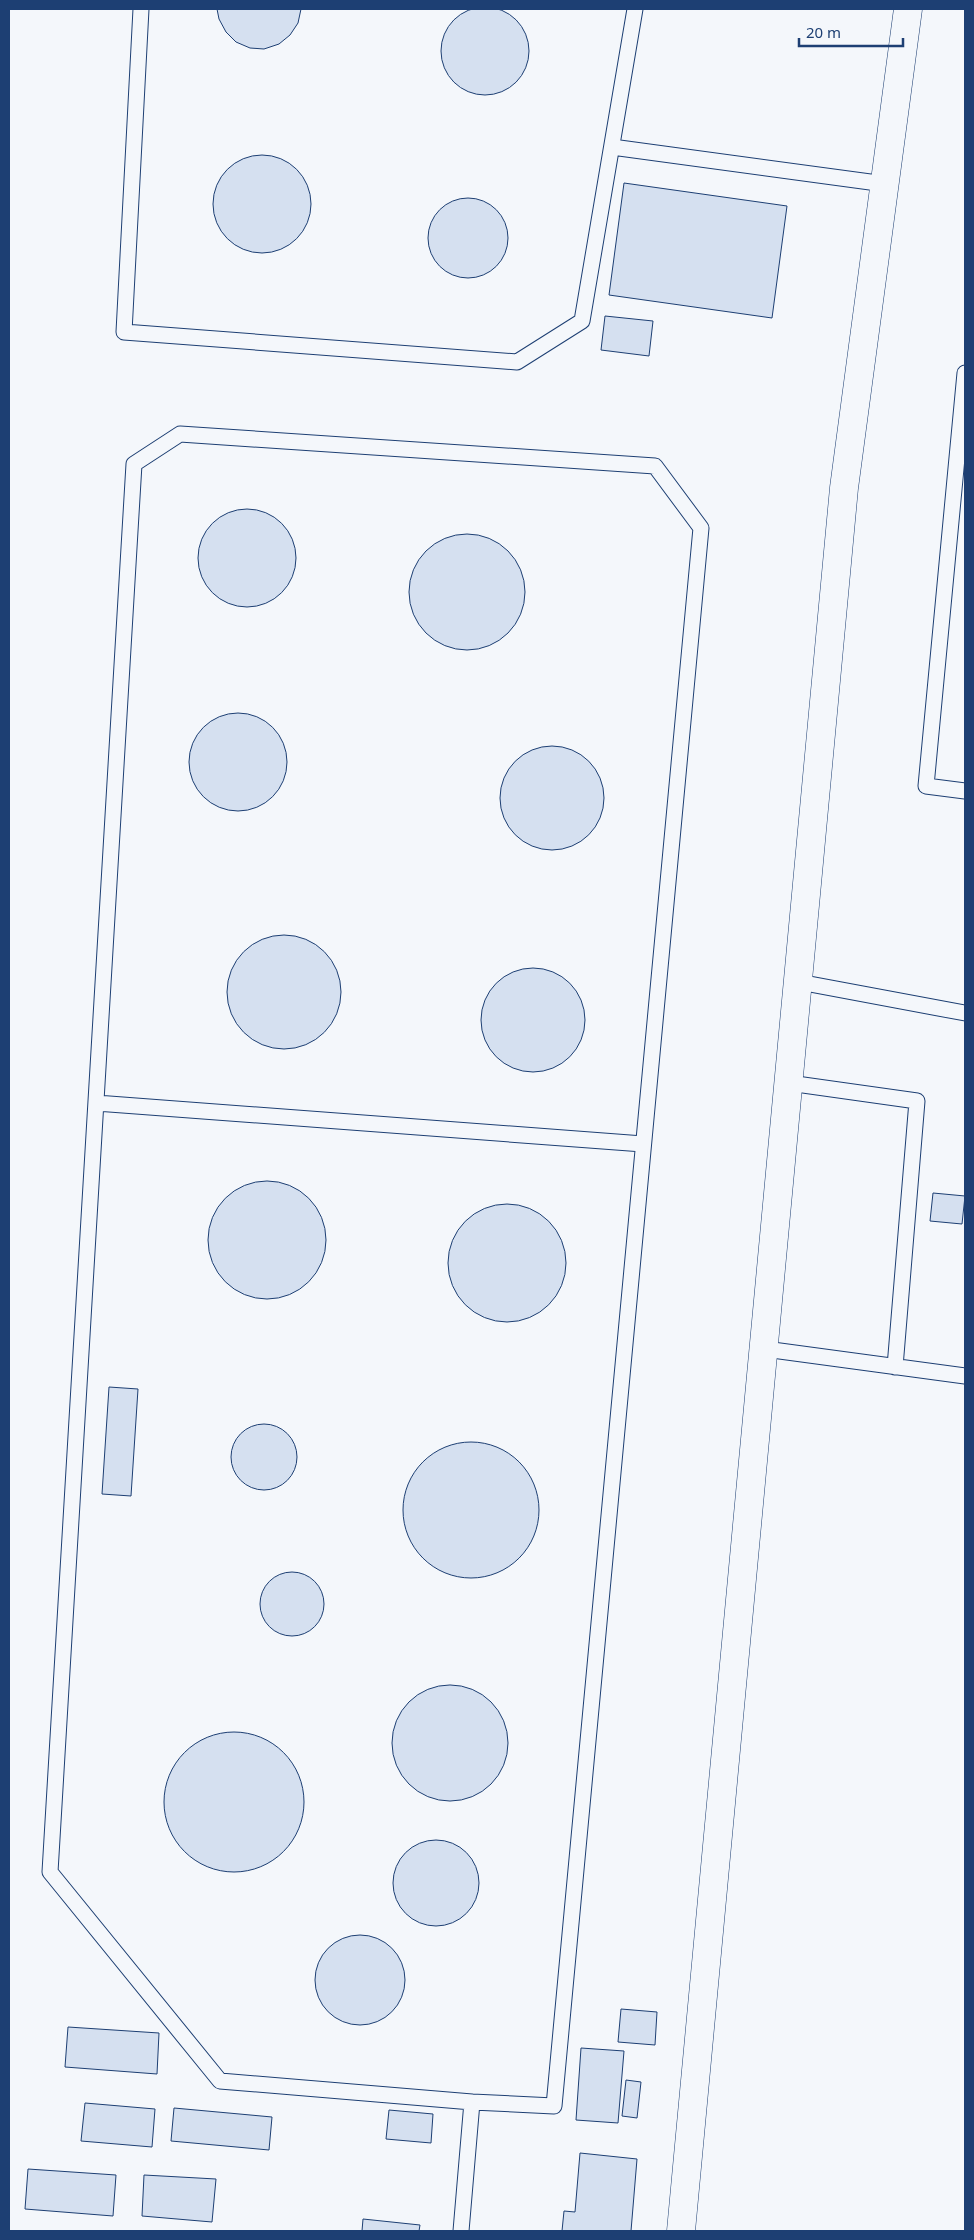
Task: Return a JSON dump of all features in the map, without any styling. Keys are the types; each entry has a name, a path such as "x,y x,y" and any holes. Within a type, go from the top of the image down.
{"street":[{"path":"681,2231 765,1349 844,488 908,9"}],"lane":[{"path":"141,9 124,332 518,362 582,321 635,9"},
{"path":"612,147 885,184"},
{"path":"965,373 926,786 965,791"},
{"path":"180,434 655,466 701,528 554,2106 472,2102 220,2081 50,1872 96,1103 134,464 180,434"},
{"path":"799,982 965,1013"},
{"path":"789,1084 917,1101 895,1367"},
{"path":"96,1103 643,1144"},
{"path":"765,1349 965,1376"},
{"path":"461,2231 472,2102"}],"building":[{"path":"485,7 502,11 516,20 525,34 529,51 525,68 516,82 502,91 485,95 468,91 454,82 445,68 441,51 445,34 454,20 468,11"},
{"path":"217,9 301,9 298,23 290,35 279,44 264,49 250,48 236,42 226,32 219,19"},
{"path":"262,155 281,159 297,169 307,185 311,204 307,223 297,239 281,249 262,253 243,249 227,239 217,223 213,204 217,185 227,169 243,159"},
{"path":"624,183 787,206 772,318 609,295"},
{"path":"468,198 483,201 496,210 505,223 508,238 505,253 496,266 483,275 468,278 453,275 440,266 431,253 428,238 431,223 440,210 453,201"},
{"path":"605,316 653,321 649,356 601,350"},
{"path":"247,509 266,513 282,523 292,539 296,558 292,577 282,593 266,603 247,607 228,603 212,593 202,577 198,558 202,539 212,523 228,513"},
{"path":"467,534 489,539 508,551 520,570 525,592 520,614 508,633 489,645 467,650 445,645 426,633 414,614 409,592 414,570 426,551 445,539"},
{"path":"238,713 257,717 273,727 283,743 287,762 283,781 273,797 257,807 238,811 219,807 203,797 193,781 189,762 193,743 203,727 219,717"},
{"path":"552,746 572,750 589,761 600,778 604,798 600,818 589,835 572,846 552,850 532,846 515,835 504,818 500,798 504,778 515,761 532,750"},
{"path":"284,935 306,940 324,952 336,970 341,992 336,1014 324,1032 306,1044 284,1049 262,1044 244,1032 232,1014 227,992 232,970 244,952 262,940"},
{"path":"533,968 553,972 570,983 581,1000 585,1020 581,1040 570,1057 553,1068 533,1072 513,1068 496,1057 485,1040 481,1020 485,1000 496,983 513,972"},
{"path":"267,1181 290,1185 309,1198 322,1217 326,1240 322,1263 309,1282 290,1295 267,1299 244,1295 225,1282 212,1263 208,1240 212,1217 225,1198 244,1185"},
{"path":"933,1193 965,1196 962,1224 930,1221"},
{"path":"507,1204 530,1208 549,1221 562,1240 566,1263 562,1286 549,1305 530,1318 507,1322 484,1318 465,1305 452,1286 448,1263 452,1240 465,1221 484,1208"},
{"path":"109,1387 138,1389 131,1496 102,1494"},
{"path":"258,1424 270,1424 282,1429 292,1439 297,1451 295,1470 282,1485 270,1490 258,1490 246,1485 236,1475 231,1463 231,1451 236,1439 246,1429"},
{"path":"471,1442 497,1447 519,1462 534,1484 539,1510 534,1536 519,1558 497,1573 471,1578 445,1573 423,1558 408,1536 403,1510 408,1484 423,1462 445,1447"},
{"path":"286,1572 298,1572 315,1581 322,1592 324,1604 322,1616 315,1627 298,1636 286,1636 274,1631 265,1622 260,1610 260,1598 265,1586 274,1577"},
{"path":"450,1685 472,1689 491,1702 504,1721 508,1743 504,1765 491,1784 472,1797 450,1801 428,1797 409,1784 396,1765 392,1743 396,1721 409,1702 428,1689"},
{"path":"234,1732 261,1738 273,1744 283,1753 292,1763 298,1775 304,1802 298,1829 292,1841 283,1851 273,1860 261,1866 234,1872 207,1866 195,1860 185,1851 176,1841 170,1829 164,1802 170,1775 176,1763 185,1753 195,1744 207,1738"},
{"path":"436,1840 460,1847 472,1859 479,1883 472,1907 460,1919 436,1926 412,1919 400,1907 393,1883 400,1859 412,1847"},
{"path":"360,1935 369,1936 385,1943 397,1955 404,1971 404,1989 397,2005 385,2017 369,2024 360,2025 351,2024 335,2017 323,2005 316,1989 315,1980 316,1971 323,1955 335,1943 351,1936"},
{"path":"621,2009 657,2012 655,2045 618,2042"},
{"path":"68,2027 159,2033 157,2074 65,2067"},
{"path":"581,2048 624,2051 618,2123 576,2120"},
{"path":"626,2080 641,2082 637,2118 622,2116"},
{"path":"85,2103 155,2109 152,2147 81,2141"},
{"path":"174,2108 272,2117 269,2150 171,2141"},
{"path":"389,2110 433,2114 431,2143 386,2139"},
{"path":"580,2153 637,2159 631,2231 562,2231 564,2211 575,2212"},
{"path":"28,2169 116,2175 113,2216 25,2209"},
{"path":"144,2175 216,2179 212,2222 142,2216"},
{"path":"363,2219 420,2225 419,2231 362,2231"}]}
